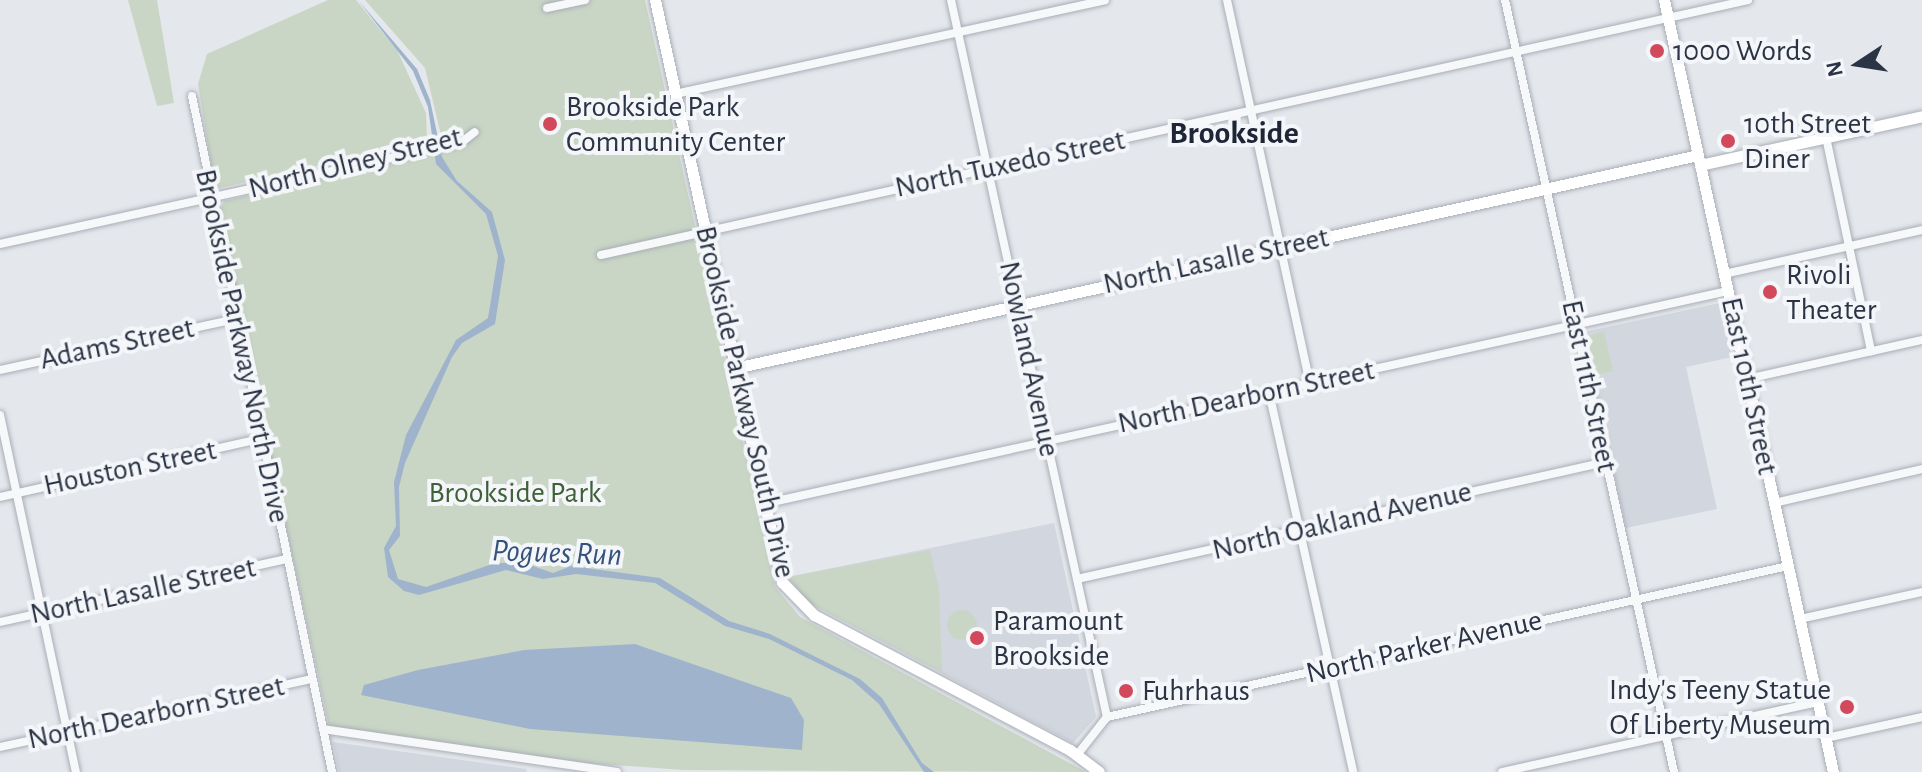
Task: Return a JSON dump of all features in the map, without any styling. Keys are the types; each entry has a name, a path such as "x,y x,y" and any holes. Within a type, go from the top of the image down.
{"main road":[{"name":"Brookside Parkway South Drive","path":"655,0 781,578 804,609 1077,755 1099,772"},
{"name":"East 10th Street","path":"1664,0 1833,772"},
{"name":"North Lasalle Street","path":"735,368 1545,189 1922,116"}],"street":[{"path":"547,8 585,0"},
{"name":"Nowland Avenue","path":"951,0 1107,717"},
{"path":"675,94 1105,0"},
{"path":"1227,0 1310,383"},
{"name":"East 11th Street","path":"1505,0 1674,772"},
{"name":"North Tuxedo Street","path":"601,255 1748,0"},
{"name":"Brookside Parkway North Drive","path":"192,96 235,319 332,772"},
{"name":"North Olney Street","path":"0,244 445,146 475,132"},
{"path":"1826,137 1871,351"},
{"path":"1724,274 1922,230"},
{"name":"North Dearborn Street","path":"763,504 1728,291"},
{"name":"Adams Street","path":"0,370 235,319"},
{"path":"1747,379 1922,340"},
{"path":"1269,392 1353,772"},
{"path":"0,415 76,772"},
{"name":"Houston Street","path":"0,497 260,439"},
{"name":"North Oakland Avenue","path":"1077,579 1606,462"},
{"path":"1774,503 1922,469"},
{"name":"North Lasalle Street","path":"0,622 286,559"},
{"name":"North Parker Avenue","path":"1107,717 1788,566"},
{"path":"1800,619 1922,592"},
{"name":"North Dearborn Street","path":"0,747 312,679"},
{"path":"1502,772 1818,702"},
{"path":"1077,755 1107,717"},
{"path":"1826,738 1922,717"},
{"path":"323,729 617,772"}],"shaded area":[{"path":"1720,303 1732,357 1686,367 1717,509 1626,528 1584,332"},
{"name":"Paramount Brookside","path":"1054,523 1096,717 1073,743 809,603 788,577"},
{"path":"333,742 526,769 527,772 339,772"}],"green space":[{"path":"128,0 157,0 174,103 157,106"},
{"path":"328,0 356,0 397,50 426,113 427,141 215,189 198,84 207,54"},
{"name":"Brookside Park","path":"365,0 645,0 775,587 800,617 1086,772 684,770 587,763 329,726 219,214 224,201 445,152 425,68"},
{"path":"1604,332 1613,371 1596,375 1587,336"},
{"path":"930,550 939,589 942,672 809,603 788,577"},
{"path":"962,610 968,611 976,619 976,631 968,639 962,640 956,639 948,631 947,625 948,619 956,611"}],"water":[{"path":"358,0 417,69 430,100 442,157 457,181 492,212 505,260 495,324 462,343 452,357 405,463 399,487 400,536 389,550 398,579 426,587 495,563 524,563 553,573 571,566 660,578 729,621 770,634 860,679 882,698 922,763 934,772 924,772 879,704 852,680 769,639 725,626 655,583 576,574 543,579 506,570 419,595 404,591 388,577 384,548 396,526 394,482 406,435 456,340 488,318 498,256 486,214 436,164 428,107 413,71"},
{"path":"635,644 791,698 804,720 802,750 530,729 361,695 364,685 418,670 524,650"}],"place":[{"name":"1000 Words","path":"1657,51"},
{"name":"Brookside Park Community Center","path":"550,124"},
{"name":"10th Street Diner","path":"1728,141"},
{"name":"Rivoli Theater","path":"1770,292"},
{"name":"Paramount Brookside","path":"977,638"},
{"name":"Fuhrhaus","path":"1126,691"},
{"name":"Indy's Teeny Statue Of Liberty Museum","path":"1847,707"}],"district":[{"name":"Brookside","path":"1234,133"}],"water label":[{"name":"Pogues Run","path":"557,553"}]}
